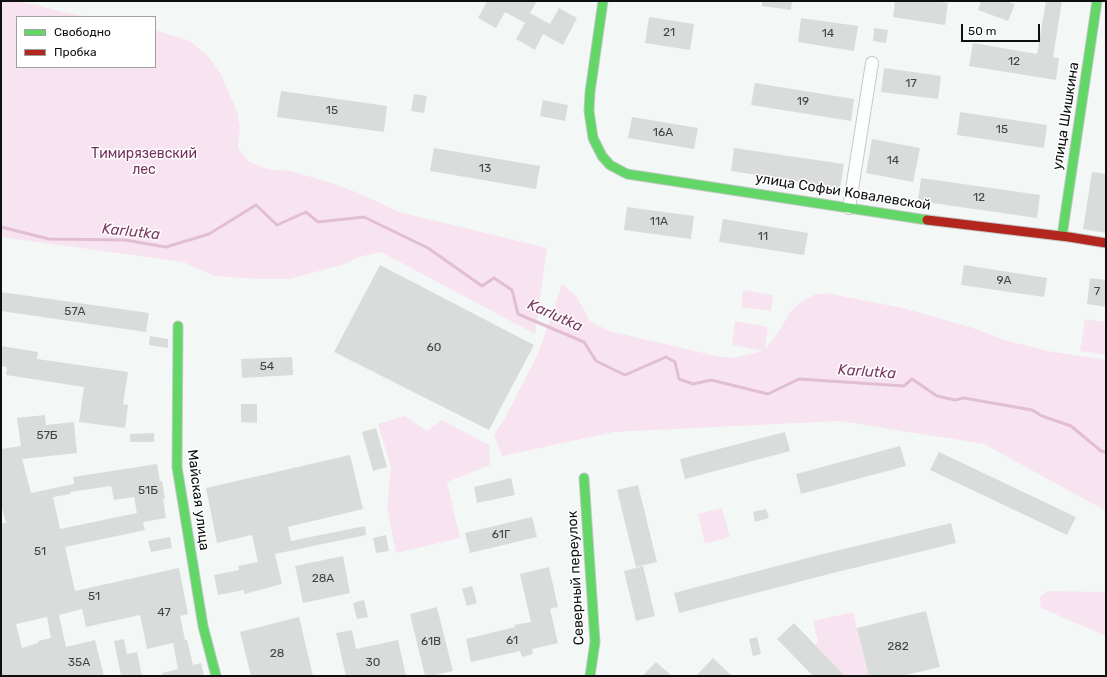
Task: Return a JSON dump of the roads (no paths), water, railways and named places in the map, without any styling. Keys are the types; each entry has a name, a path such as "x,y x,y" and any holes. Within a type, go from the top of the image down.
{"street":[{"name":"улица Софьи Ковалевской","path":"603,1 590,92 589,111 593,138 602,156 610,165 628,174 913,218 1062,236 1106,243"},
{"name":"улица Шишкина","path":"1062,236 1097,1"},
{"path":"849,208 872,63"},
{"name":"Майская улица","path":"178,326 177,467 203,626 216,676"},
{"name":"Северный переулок","path":"584,478 595,642 590,676"}],"waterway":[{"name":"Karlutka","path":"1,227 49,239 125,240 166,247 209,234 256,205 277,225 306,212 318,222 364,217 428,248 482,286 494,278 512,290 518,314 584,342 596,361 625,375 666,357 675,362 679,379 693,384 711,380 768,394 799,379 904,386 912,379 937,396 955,400 964,398 1032,410 1042,416 1071,426 1101,451 1106,452"}],"park label":[{"name":"Тимирязевский лес","path":"144,162"}]}
